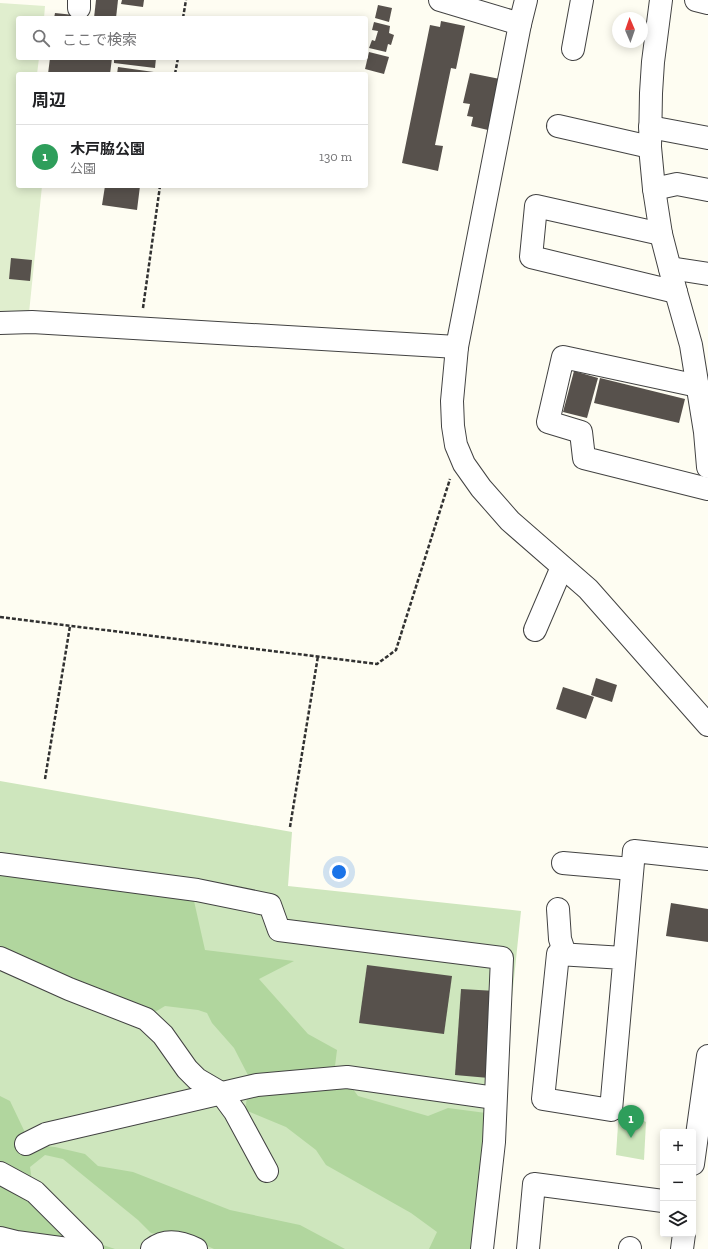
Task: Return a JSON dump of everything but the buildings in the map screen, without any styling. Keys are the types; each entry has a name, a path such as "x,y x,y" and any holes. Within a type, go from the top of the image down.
{"street":[{"path":"440,0 479,6 520,24"},
{"path":"526,0 520,24 457,347 452,401 453,426 456,445 464,464 481,488 510,521 588,589 708,725"},
{"path":"573,49 582,0"},
{"path":"661,0 653,62 651,93 650,137 654,189 661,234 676,292 700,347 698,386 705,432 708,467"},
{"path":"696,0 708,3"},
{"path":"558,126 650,137 708,138"},
{"path":"654,189 677,184 708,190"},
{"path":"661,234 536,206 531,256 676,292"},
{"path":"670,268 708,274"},
{"path":"0,323 32,322 457,347"},
{"path":"698,386 563,357 548,422 582,432 584,458 708,489"},
{"path":"535,630 562,567"},
{"path":"624,958 558,954 543,1099 611,1110 634,852 708,859"},
{"path":"563,863 632,869"},
{"path":"0,864 197,890 270,905 279,930 502,958 494,1142 482,1249"},
{"path":"558,909 560,939 565,954"},
{"path":"0,958 69,989 146,1019 163,1035 187,1069 197,1079 221,1093 235,1112 267,1171"},
{"path":"696,1142 708,1056"},
{"path":"26,1144 46,1134 257,1085 347,1077 495,1098"},
{"path":"0,1174 35,1192 92,1249"},
{"path":"528,1249 534,1184 660,1201"},
{"path":"682,1249 684,1237"},
{"path":"0,1238 16,1242 68,1249"},
{"path":"152,1249 158,1244 179,1242 196,1249"}],"path":[{"path":"183,16 186,0"},
{"path":"176,72 178,60"},
{"path":"141,328 160,188"},
{"path":"0,617 377,664 396,650 451,475 464,464"},
{"path":"45,779 70,626"},
{"path":"290,827 318,656"}],"green space":[{"path":"0,3 45,6 44,16 16,16 16,60 39,60 37,72 16,72 16,188 42,188 29,313 0,314"},
{"path":"0,781 292,832 288,886 521,911 486,1249 0,1249"},
{"path":"0,875 194,901 205,950 294,961 259,979 308,1034 337,1050 333,1082 347,1081 358,1096 428,1116 448,1108 486,1113 474,1249 429,1249 437,1232 411,1213 326,1165 316,1150 286,1127 245,1110 250,1079 234,1048 212,1023 207,1013 198,1010 165,1006 150,1015 0,952"},
{"path":"0,1096 10,1101 31,1145 55,1147 85,1154 98,1166 133,1172 230,1210 300,1225 345,1249 214,1249 194,1240 151,1233 138,1220 63,1159 45,1155 30,1167 32,1181 88,1240 115,1249 0,1249"},
{"path":"619,1110 646,1122 644,1160 616,1155"}],"place":[{"name":"木戸脇公園","path":"631,1138"}]}
